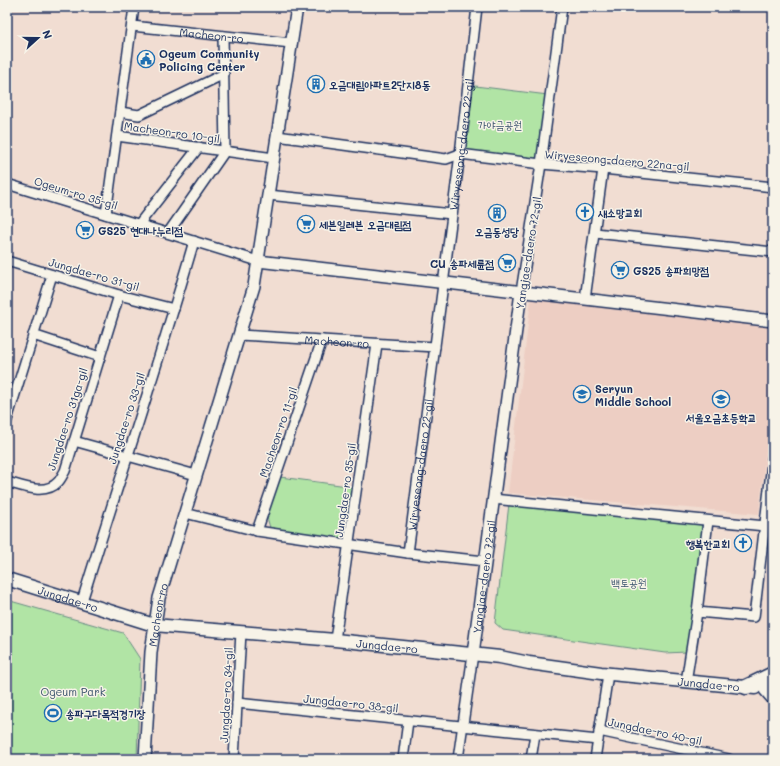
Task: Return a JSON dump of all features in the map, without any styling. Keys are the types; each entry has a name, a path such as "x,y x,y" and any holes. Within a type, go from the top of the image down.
{"main road":[{"name":"Jungdae-ro","path":"7,579 154,625 335,640 473,654 608,674 746,687 771,692"},
{"path":"746,687 773,674"}],"street":[{"path":"106,214 134,7"},
{"name":"Macheon-ro","path":"145,759 151,652 158,598 254,286 296,7"},
{"name":"Wiryeseong-daero 22-gil","path":"408,553 460,154 477,7"},
{"name":"Yangjae-daero 72-gil","path":"473,654 521,292 542,164 562,7"},
{"name":"Macheon-ro","path":"132,26 291,44"},
{"name":"Macheon-ro 10-gil","path":"223,36 225,151"},
{"path":"120,112 140,115 224,74"},
{"name":"Macheon-ro 10-gil","path":"117,136 274,158"},
{"path":"277,136 446,159 460,154"},
{"path":"139,224 199,148"},
{"path":"168,233 225,151"},
{"name":"Wiryeseong-daero 22na-gil","path":"460,154 542,164 773,187"},
{"path":"585,299 603,169"},
{"name":"Ogeum-ro 35-gil","path":"7,184 258,261"},
{"path":"268,195 452,214"},
{"path":"595,233 773,252"},
{"name":"Jungdae-ro 33-gil","path":"82,602 126,456 174,309 194,241"},
{"name":"Jungdae-ro 31-gil","path":"7,261 119,295 174,309"},
{"path":"258,261 773,321"},
{"path":"7,420 52,275"},
{"name":"Jungdae-ro 31ga-gil","path":"7,482 35,489 49,487 58,482 65,471 119,295"},
{"name":"Jungdae-ro 31ga-gil","path":"33,335 100,357"},
{"name":"Macheon-ro","path":"239,335 435,347"},
{"name":"Macheon-ro 11-gil","path":"257,531 322,340"},
{"name":"Jungdae-ro 35-gil","path":"335,640 377,344"},
{"path":"74,441 196,475"},
{"path":"697,612 754,617 773,455"},
{"path":"494,499 765,526"},
{"path":"185,513 257,531 408,553 485,561"},
{"path":"686,682 697,612 708,521"},
{"name":"Jungdae-ro 34-gil","path":"234,759 241,632"},
{"path":"458,759 473,654"},
{"name":"Jungdae-ro 40-gil","path":"595,759 608,674"},
{"name":"Jungdae-ro 38-gil","path":"237,703 535,734 599,736"},
{"path":"403,759 408,721"},
{"path":"532,759 535,734"},
{"name":"Jungdae-ro 40-gil","path":"599,736 729,759"}],"shaded area":[{"path":"531,299 773,327 773,388 759,514 508,493"}],"green space":[{"name":"가야금공원","path":"467,85 548,95 541,164 460,154"},
{"path":"280,477 355,487 348,540 270,528 267,517"},
{"name":"백토공원","path":"509,504 704,524 687,652 665,653 503,630 495,623"},
{"name":"Ogeum Park","path":"7,600 123,633 140,659 137,759 7,759"}],"place":[{"name":"Ogeum Community Policing Center","path":"146,59"},
{"name":"오금대림아파트2단지8동","path":"316,84"},
{"name":"새소망교회","path":"585,212"},
{"name":"오금동성당","path":"497,213"},
{"name":"세븐일레븐 오금대림점","path":"306,224"},
{"name":"GS25 현대나누리점","path":"85,230"},
{"name":"CU 송파세륜점","path":"507,263"},
{"name":"GS25 송파희망점","path":"620,270"},
{"name":"Seryun Middle School","path":"582,394"},
{"name":"서울오금초등학교","path":"721,399"},
{"name":"행복한교회","path":"743,543"},
{"name":"송파구다목적경기장","path":"53,713"}]}
